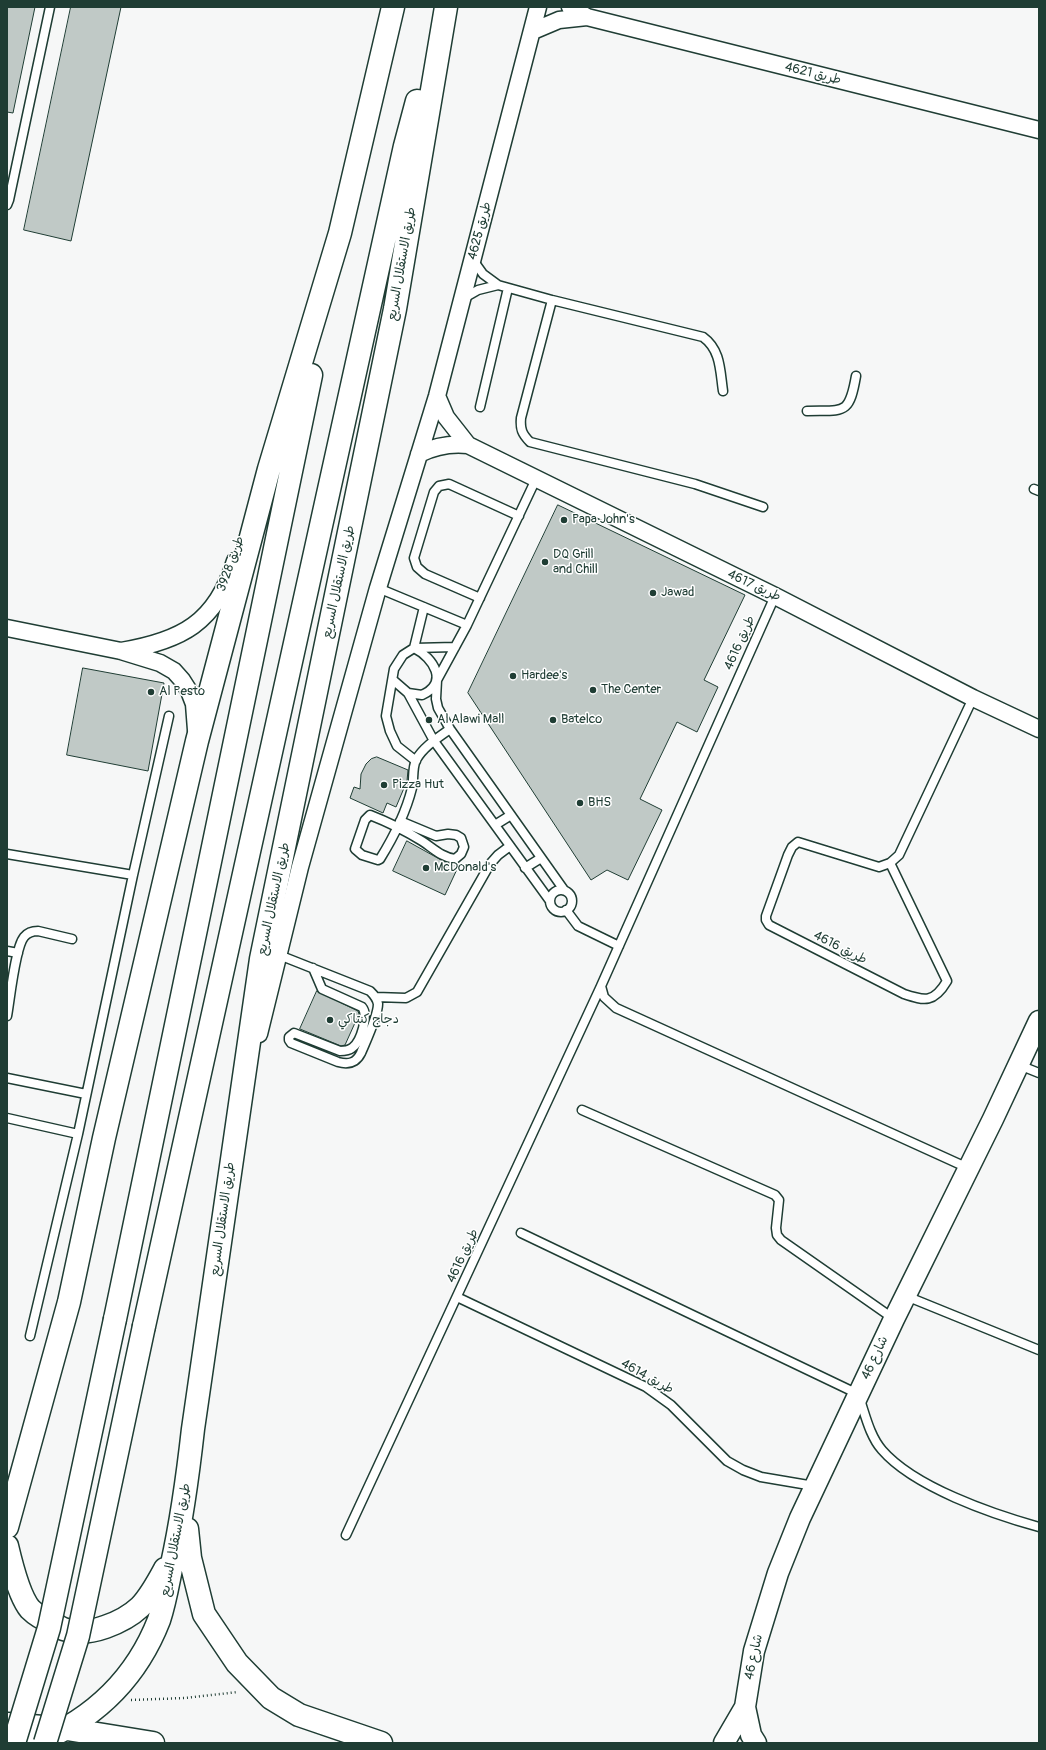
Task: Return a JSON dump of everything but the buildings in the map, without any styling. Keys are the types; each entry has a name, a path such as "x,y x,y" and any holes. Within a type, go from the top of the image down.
{"main road":[{"path":"14,1743 49,1628 115,1320 340,233 393,7"},
{"path":"45,1743 78,1636 144,1326 405,146 443,7"},
{"name":"طريق الاستقلال السريع","path":"36,1743 67,1729 104,1702 133,1669 159,1620 164,1601 185,1501 193,1429 261,959 395,309 446,7"},
{"path":"10,1511 69,1302 104,1138 197,741 269,469 340,233"},
{"path":"185,1501 190,1558 204,1614 237,1663 271,1698 299,1715 381,1743"},
{"path":"7,1546 19,1588 30,1609 43,1618 67,1630 91,1630 107,1627 135,1611 152,1592 176,1549"},
{"path":"7,1726 67,1729 151,1743"},
{"path":"7,1726 21,1743"}],"street":[{"name":"طريق 4625","path":"244,1073 256,1049 300,867 378,588 437,396 538,7"},
{"name":"طريق 4621","path":"570,7 588,17 1039,130"},
{"name":"طريق 4621","path":"532,31 559,20 588,17"},
{"name":"طريق 4617","path":"437,396 446,417 468,445"},
{"name":"طريق 4617","path":"419,454 433,447 457,444 468,445 774,596 973,698 1039,729"},
{"name":"طريق 3928","path":"121,651 150,646 172,639 190,628 212,608 221,595 231,573 256,486 261,477 269,469"},
{"name":"طريق 3928","path":"7,628 121,651 160,663 174,672 182,680 189,691 194,704 197,741"},
{"name":"شارع 46","path":"756,1743 751,1735 745,1708 754,1651 778,1572 814,1486 1039,1021"},
{"name":"شارع 46","path":"724,1743 745,1708"}],"lane":[{"path":"7,205 10,200 50,7"},
{"path":"472,259 483,274 498,285 552,300 703,337 711,343 716,351 723,391"},
{"path":"461,300 478,290 498,285"},
{"path":"480,406 508,288"},
{"path":"552,300 520,427 523,436 530,442 695,484 762,507"},
{"path":"807,411 842,409 848,405 852,399 856,376"},
{"path":"408,694 422,695 429,692 437,680 467,625 536,479"},
{"path":"480,598 425,574 415,563 414,558 434,492 439,486 449,484 519,516"},
{"path":"378,588 467,625"},
{"name":"طريق 4616","path":"346,1535 601,986 774,596"},
{"path":"414,648 424,607"},
{"path":"416,761 398,746 386,716 387,702 393,680 394,669 403,655 414,648 455,647"},
{"path":"393,680 408,694 434,741 555,910 562,912 566,910 570,905 571,898 450,729 438,708 436,699 436,672 428,658 414,648"},
{"path":"890,864 899,854 973,698"},
{"path":"30,1336 78,1134 133,875 170,716"},
{"path":"398,824 446,858 455,859 461,854 464,847 461,838 456,835 436,836 398,824 370,815 367,817 355,851 369,857 380,859 398,824 412,787 416,761 434,741 450,729"},
{"path":"495,825 511,815"},
{"name":"طريق 4616","path":"798,842 879,867 890,864 947,981 940,994 923,1000 904,994 769,924 766,920 766,916 788,855 792,847 798,842"},
{"path":"376,997 406,998 417,992 490,864 498,855 510,846"},
{"path":"7,854 133,875"},
{"path":"525,868 541,858"},
{"path":"550,901 550,897 556,891 564,890"},
{"path":"566,910 578,926 619,946"},
{"path":"7,1016 18,953 23,938 33,932 72,939"},
{"path":"7,951 18,953"},
{"path":"279,955 313,968 370,991 376,997 378,1004 376,1012 361,1053 358,1059 352,1063 345,1064 338,1062 291,1043 289,1037 294,1033 340,1051 346,1051 357,1044 366,1018 362,1006 322,989 313,968"},
{"path":"601,986 604,997 616,1008 968,1168"},
{"path":"1018,1064 1039,1073"},
{"path":"7,1078 86,1094"},
{"path":"582,1110 775,1195 779,1200 776,1228 777,1235 781,1240 894,1319"},
{"path":"7,1118 78,1134"},
{"path":"521,1233 858,1394 870,1430 882,1450 904,1470 942,1491 1008,1518 1039,1527"},
{"path":"906,1296 1039,1350"},
{"name":"طريق 4614","path":"457,1297 646,1387 672,1405 727,1461 743,1470 761,1477 814,1486"}],"path":[{"path":"104,1702 185,1698 262,1689"}],"place":[{"name":"Papa John's","path":"564,520"},
{"name":"DQ Grill and Chill","path":"545,562"},
{"name":"Jawad","path":"653,593"},
{"name":"Hardee's","path":"513,676"},
{"name":"The Center","path":"593,690"},
{"name":"Al Pesto","path":"151,692"},
{"name":"Al Alawi Mall","path":"429,720"},
{"name":"Batelco","path":"553,720"},
{"name":"Pizza Hut","path":"384,785"},
{"name":"BHS","path":"580,803"},
{"name":"McDonald's","path":"426,868"},
{"name":"دجاج كنتاكي","path":"330,1020"}]}
